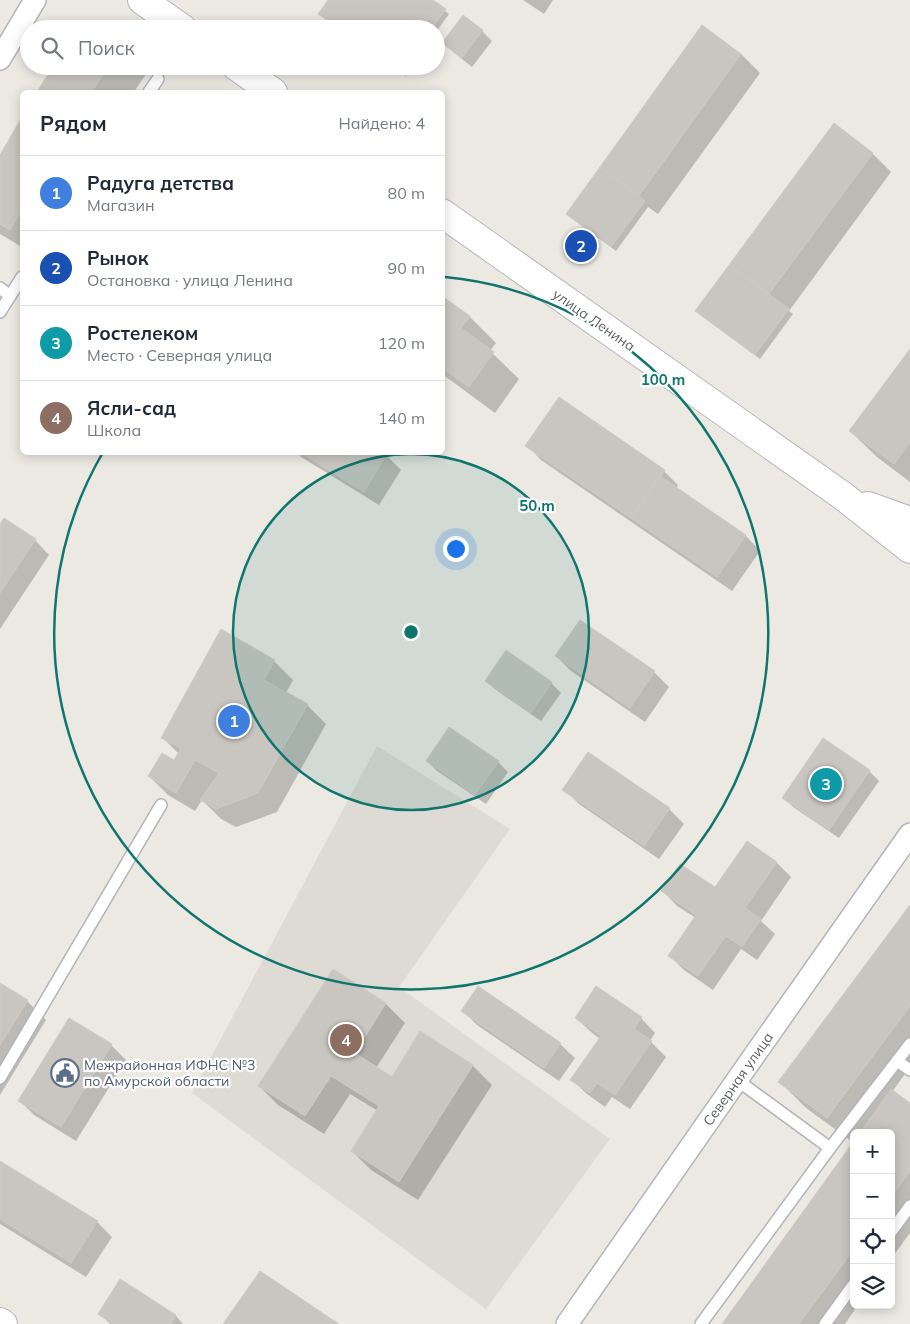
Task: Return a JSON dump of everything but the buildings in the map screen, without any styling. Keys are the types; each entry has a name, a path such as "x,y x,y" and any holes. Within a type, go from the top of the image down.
{"street":[{"path":"23,20 35,0"},
{"path":"142,0 170,20"},
{"path":"0,59 20,25"},
{"path":"249,75 270,90"},
{"name":"улица Ленина","path":"445,215 843,496 910,549"},
{"name":"улица Ленина","path":"843,496 910,521"},
{"name":"Северная улица","path":"567,1324 910,834"}],"lane":[{"path":"150,90 158,79"},
{"path":"0,312 20,280"},
{"path":"0,288 10,296"},
{"path":"0,1078 161,805"},
{"path":"701,1324 830,1148 910,1044"},
{"path":"897,1061 910,1070"},
{"path":"737,1080 830,1148"},
{"path":"895,1227 910,1206"},
{"path":"825,1324 850,1290"}],"shaded area":[{"path":"377,746 510,829 399,987 610,1139 486,1309 192,1093"}],"place":[{"name":"Рынок","path":"581,246"},
{"name":"Радуга детства","path":"234,721"},
{"name":"Ростелеком","path":"826,784"},
{"name":"Ясли-сад","path":"346,1040"},
{"name":"Межрайонная ИФНС №3 по Амурской области","path":"65,1073"}]}
